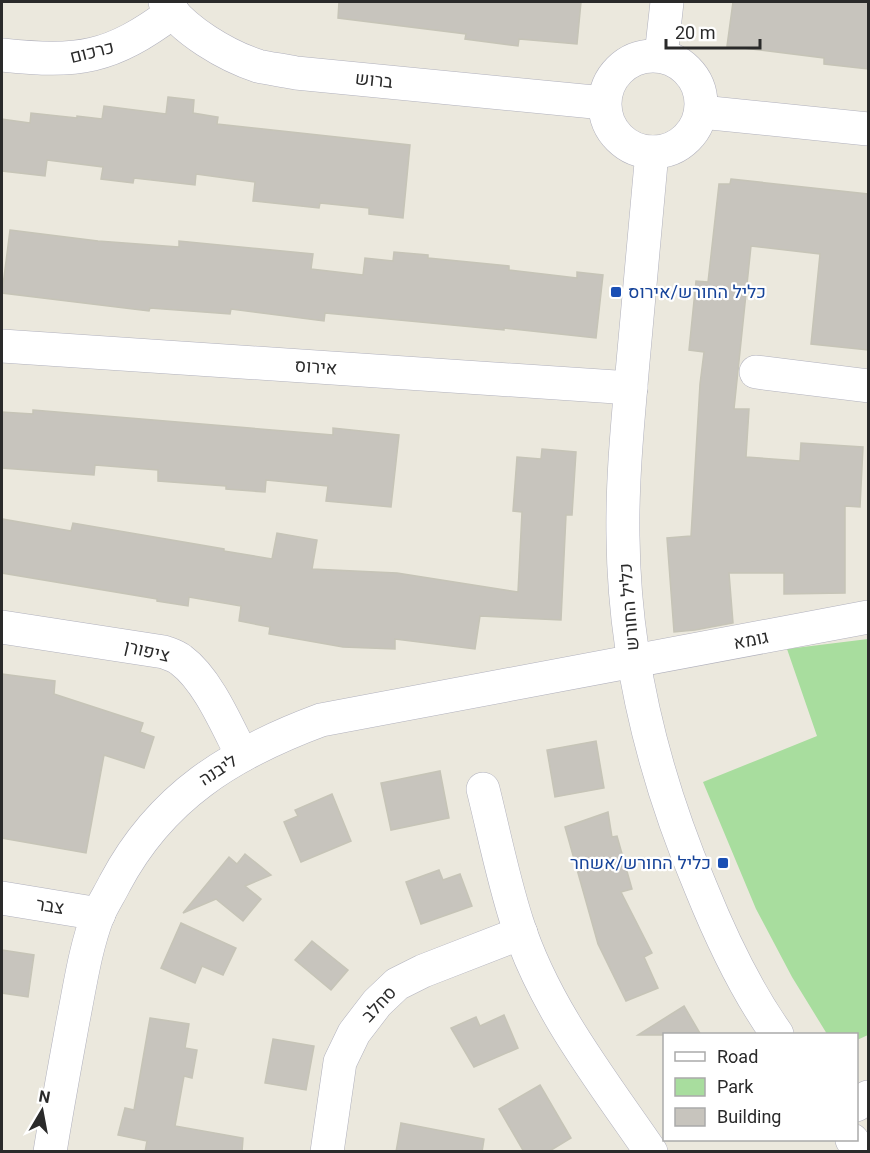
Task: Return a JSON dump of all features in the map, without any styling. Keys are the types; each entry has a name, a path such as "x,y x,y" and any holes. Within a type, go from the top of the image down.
{"street":[{"path":"661,56 667,2"},
{"name":"כרכום","path":"2,55 46,60 99,53 136,38 169,7"},
{"name":"ברוש","path":"169,7 209,42 236,57 260,66 296,73 604,103"},
{"path":"661,56 682,65 692,76 699,89 700,112 695,127 686,138 667,150 652,152 637,149 618,137 609,125 604,103 607,87 619,69 638,57 661,56"},
{"path":"700,112 868,129"},
{"name":"כליל החורש","path":"652,152 624,481 625,591 634,663 659,770 686,854 727,951 754,1002 776,1033"},
{"name":"אירוס","path":"2,346 631,388"},
{"path":"756,372 868,386"},
{"name":"גומא","path":"634,663 868,617"},
{"name":"ציפורן","path":"2,627 164,652 181,660 199,679 242,755"},
{"name":"ליבנה","path":"50,1152 79,988 99,914 124,867 159,819 190,789 242,755 278,736 321,720 634,663"},
{"path":"483,789 521,933 536,969 598,1077 651,1152"},
{"name":"צבר","path":"2,898 99,914"},
{"name":"סחלב","path":"327,1152 340,1062 354,1033 377,1003 397,984 423,970 521,933"}],"green space":[{"path":"868,639 868,1035 858,1040 858,1033 826,1033 792,977 756,909 703,782 817,736 787,649"}],"building":[{"path":"339,2 581,2 577,44 519,39 518,46 465,39 466,34 338,18"},
{"path":"733,2 868,2 868,69 824,64 824,58 727,46"},
{"path":"168,97 194,100 193,113 218,117 217,124 410,145 403,218 369,214 369,208 320,203 319,208 253,201 255,182 196,174 195,185 134,178 133,183 101,179 103,167 47,160 45,176 2,171 2,119 30,123 31,113 102,119 104,106 166,114"},
{"path":"731,179 868,194 868,350 811,344 820,254 751,246 734,409 749,409 746,457 800,461 801,443 863,447 860,507 845,506 845,593 784,594 784,573 729,573 733,623 674,632 667,538 691,536 704,352 689,350 696,281 708,282 719,184 730,184"},
{"path":"10,230 98,241 179,247 179,241 313,254 311,269 363,275 365,258 393,261 394,252 428,255 428,258 509,266 509,270 577,278 577,272 603,275 596,338 325,313 324,321 231,309 230,314 150,308 149,311 2,293"},
{"path":"33,410 333,435 333,428 399,435 391,507 326,501 328,486 266,480 265,492 226,489 226,486 158,481 158,470 95,465 94,475 2,468 2,412 33,414"},
{"path":"542,449 576,452 572,515 566,515 561,620 480,616 475,649 395,639 395,649 343,647 269,634 270,627 239,621 241,606 189,597 188,606 2,573 2,519 71,531 73,523 272,559 277,533 317,540 312,569 397,573 518,592 522,512 513,511 517,457 541,459"},
{"path":"2,674 55,681 54,694 143,723 140,732 154,737 144,768 104,755 86,853 2,838"},
{"path":"596,741 604,788 555,797 547,750"},
{"path":"440,771 449,818 391,830 381,783"},
{"path":"332,794 351,841 301,862 284,822 298,816 295,810"},
{"path":"608,812 612,837 617,836 632,889 621,892 652,953 644,957 658,988 626,1001 598,944 565,827"},
{"path":"245,854 271,875 245,886 261,899 243,921 216,899 183,913 229,857 237,864"},
{"path":"439,870 443,880 460,874 472,906 421,924 406,882"},
{"path":"181,923 236,948 223,975 202,966 195,983 161,968"},
{"path":"312,941 348,970 331,990 295,960"},
{"path":"2,950 34,955 28,997 2,993"},
{"path":"684,1006 700,1033 663,1033 663,1035 638,1035"},
{"path":"504,1015 518,1048 474,1067 451,1028 476,1017 480,1026"},
{"path":"150,1018 189,1024 185,1048 197,1050 192,1078 184,1076 175,1126 243,1138 242,1152 145,1152 147,1141 118,1135 125,1108 134,1110"},
{"path":"273,1039 314,1046 306,1090 265,1083"},
{"path":"540,1085 571,1138 548,1152 524,1152 499,1109"},
{"path":"401,1123 484,1139 482,1152 396,1152"}],"place":[{"name":"כליל החורש/אירוס","path":"616,292"},
{"name":"כליל החורש/אשחר","path":"723,863"}]}
